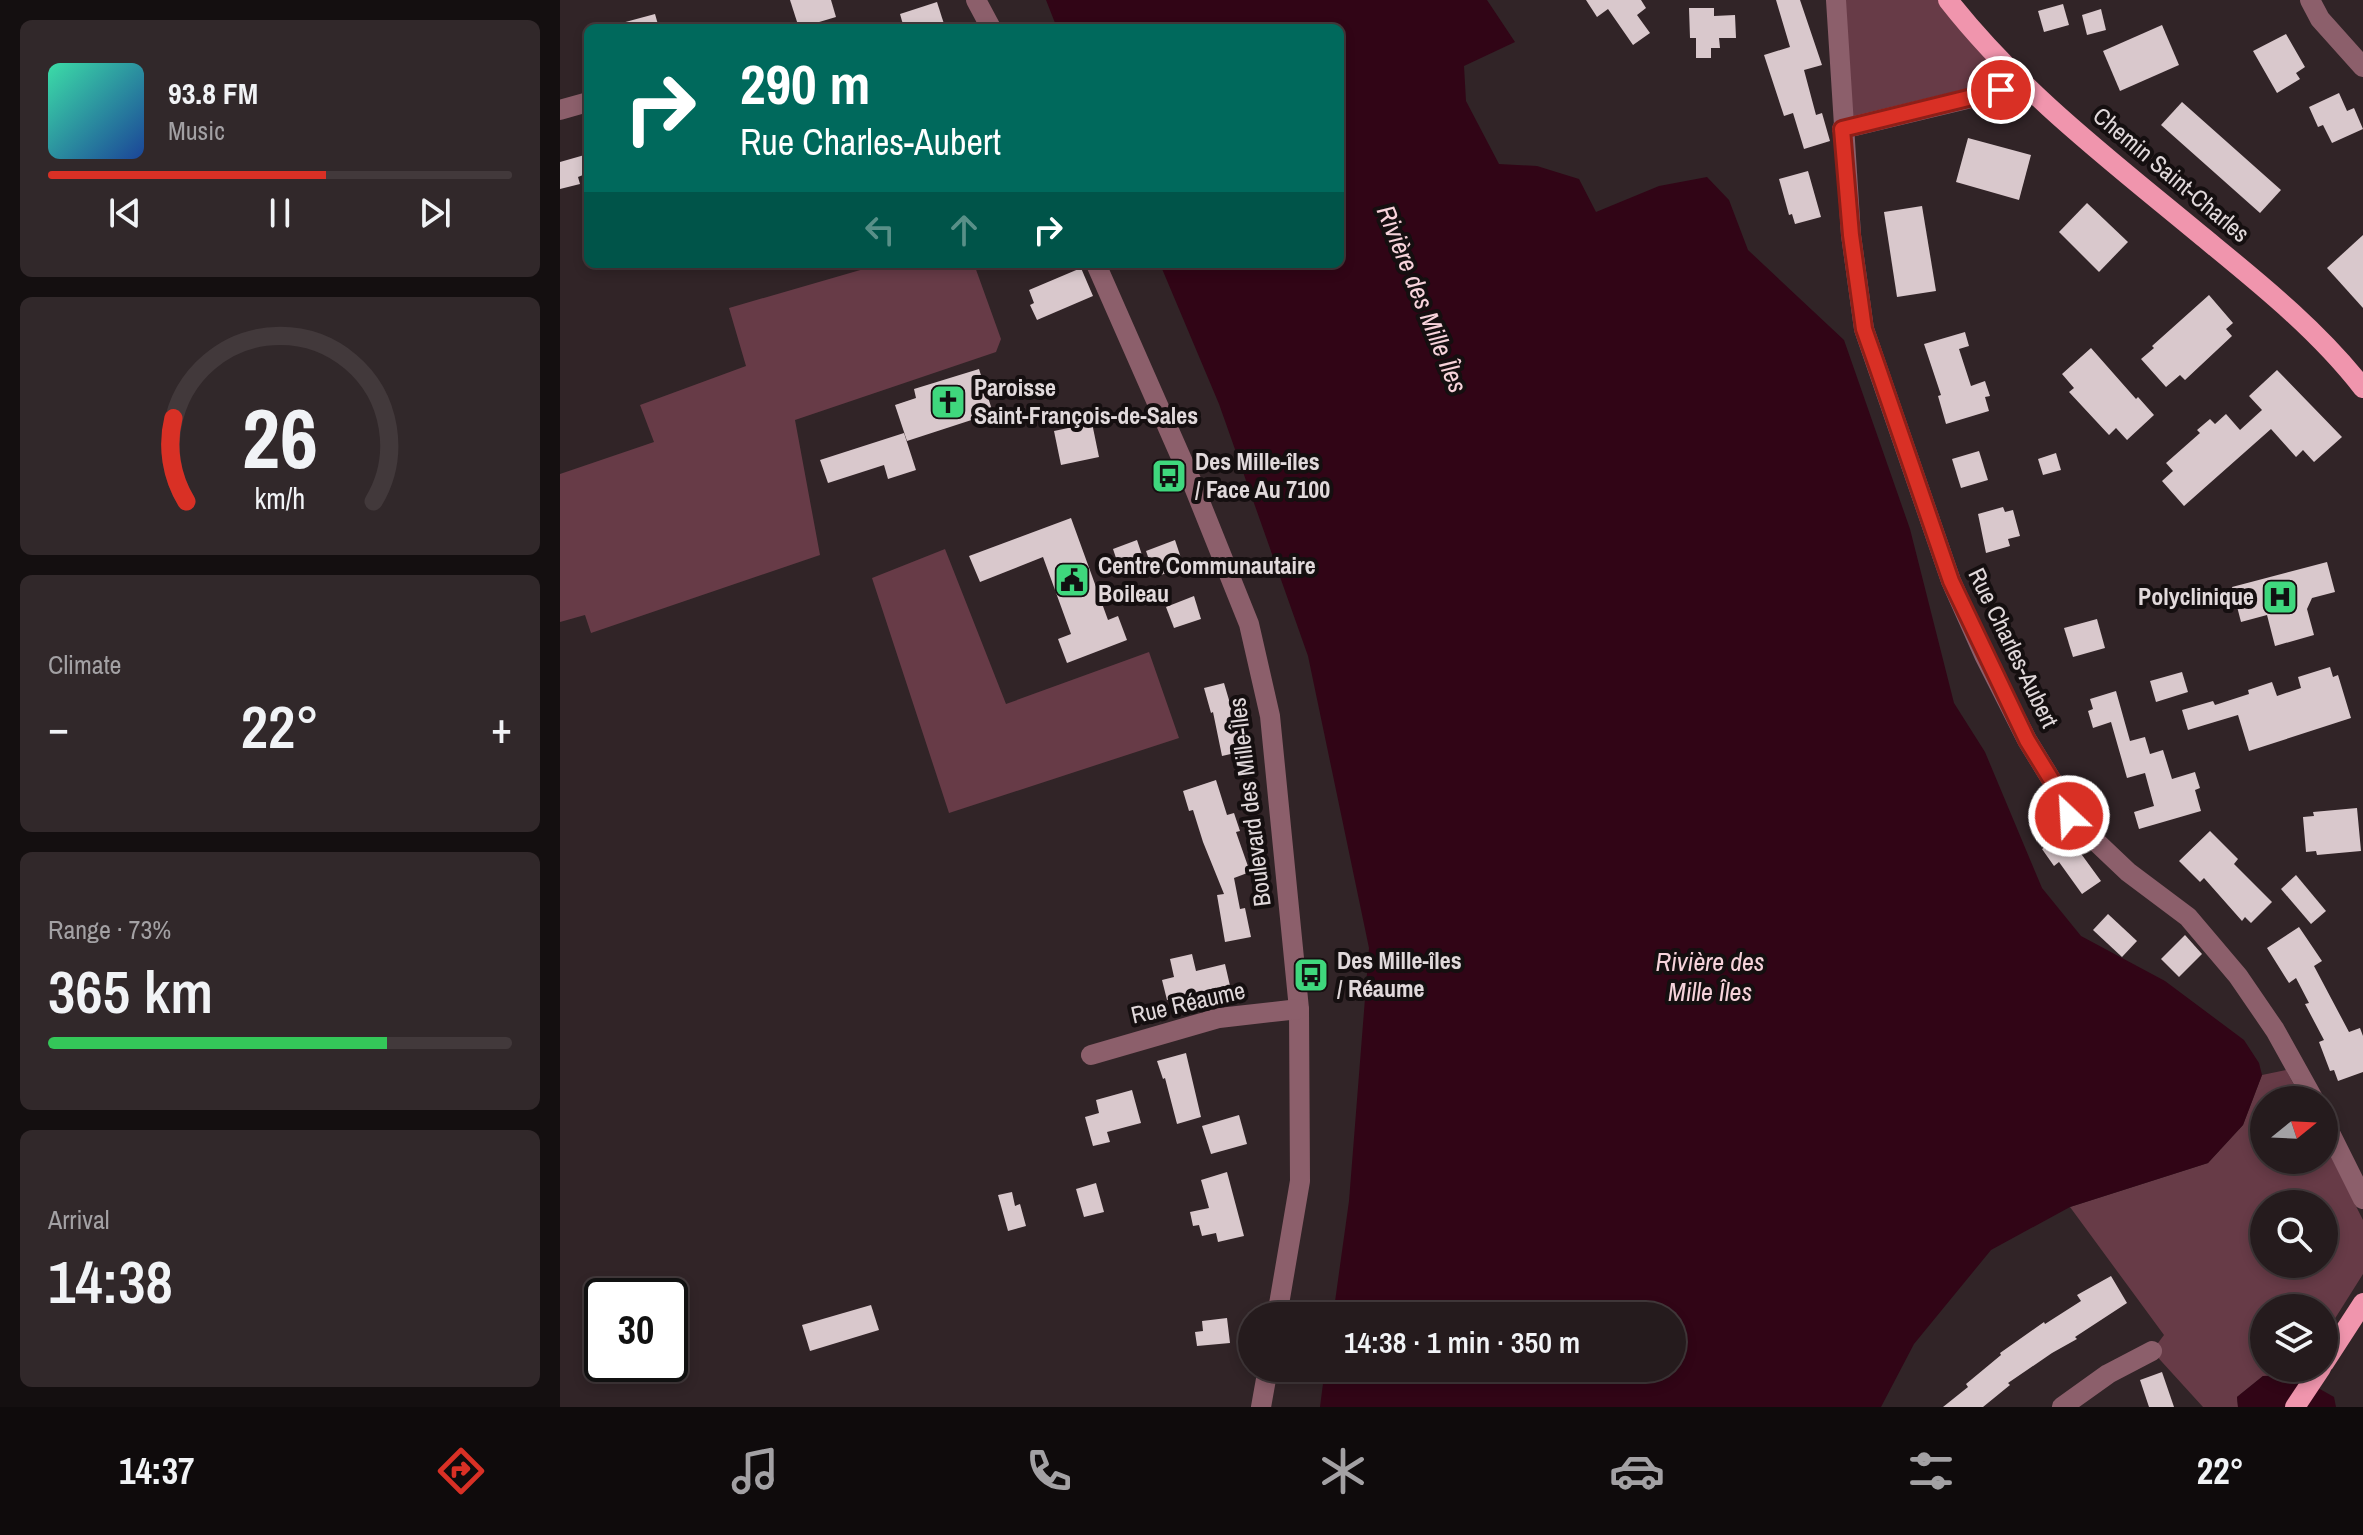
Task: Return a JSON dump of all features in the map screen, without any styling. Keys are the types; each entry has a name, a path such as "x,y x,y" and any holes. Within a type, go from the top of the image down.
{"main road":[{"name":"Chemin Saint-Charles","path":"1948,0 2016,76 2130,177 2255,279 2332,352 2363,388"},
{"path":"2338,1342 2362,1305"},
{"path":"2295,1407 2312,1382"}],"street":[{"path":"976,0 989,24"},
{"name":"Rue Charles-Aubert","path":"1836,0 1851,235 1864,329 1943,562 1984,655 2027,740 2065,802 2069,816 2128,872 2188,917 2238,976 2275,1030 2306,1086"},
{"path":"2310,0 2320,19 2363,67"},
{"path":"1842,129 1996,92 2016,76"},
{"path":"560,110 584,103"},
{"name":"Boulevard des Mille-Îles","path":"1098,268 1194,487 1249,624 1270,716 1299,1009 1300,1181 1279,1302"},
{"name":"Rue Réaume","path":"1091,1055 1219,1018 1299,1009"},
{"path":"2338,1149 2363,1199"},
{"path":"2062,1407 2108,1374 2152,1351"},
{"path":"1261,1407 1265,1382"}],"shaded area":[{"path":"1836,0 1959,0 2016,76 1842,129"},
{"path":"867,268 975,268 1001,339 996,352 795,420 820,555 591,633 585,615 560,622 560,474 654,442 640,405 746,366 729,308"},
{"path":"945,549 1006,704 1149,652 1179,738 949,813 872,578"},
{"path":"2286,1070 2295,1086 2258,1086 2262,1075"},
{"path":"2250,1107 2250,1174 2338,1174 2338,1171 2363,1220 2363,1274 2338,1314 2338,1294 2250,1294 2250,1382 2256,1382 2237,1397 2238,1407 2203,1407 2152,1351 2164,1335 2070,1207 2208,1163 2243,1125"}],"water":[{"name":"Rivière des Mille Îles","path":"1046,0 1487,0 1515,42 1464,66 1466,101 1499,164 1537,166 1579,179 1596,212 1659,186 1707,177 1729,200 1748,250 1844,340 1910,529 1954,703 1985,752 2042,888 2081,936 2165,981 2244,1040 2259,1063 2262,1075 2258,1086 2250,1086 2250,1107 2243,1125 2208,1163 2070,1207 1991,1250 1914,1344 1881,1407 1320,1407 1323,1382 1686,1382 1686,1302 1335,1302 1349,1201 1369,948 1308,656 1219,404 1162,268 1344,268 1344,24 1055,24"},
{"path":"2256,1382 2307,1382 2334,1397 2336,1407 2238,1407 2237,1397"}],"building":[{"path":"790,0 831,0 836,17 812,24 798,24"},
{"path":"1586,0 1641,0 1646,8 1637,15 1650,33 1633,45 1608,9 1597,17"},
{"path":"1776,0 1800,0 1822,65 1804,70 1816,115 1822,113 1830,141 1804,149 1793,113 1784,116 1764,55 1790,47"},
{"path":"937,2 944,24 903,24 900,14"},
{"path":"2063,4 2069,25 2044,32 2038,11"},
{"path":"1689,8 1714,8 1714,16 1735,15 1736,38 1719,38 1720,48 1711,48 1711,58 1696,58 1696,38 1690,38"},
{"path":"2101,9 2106,30 2087,35 2082,15"},
{"path":"655,14 658,24 618,24"},
{"path":"2162,25 2179,65 2120,91 2103,51"},
{"path":"2286,34 2305,67 2296,73 2300,79 2277,93 2253,51"},
{"path":"2339,93 2347,111 2354,108 2363,129 2332,143 2323,125 2318,127 2309,107"},
{"path":"2182,102 2281,190 2260,213 2161,125"},
{"path":"1968,138 2031,155 2019,200 1956,182"},
{"path":"584,155 584,175 578,177 580,184 560,189 560,162"},
{"path":"1808,171 1821,217 1795,224 1792,214 1789,215 1779,179"},
{"path":"2087,203 2128,242 2099,272 2059,232"},
{"path":"1922,206 1936,291 1897,297 1884,212"},
{"path":"2363,235 2363,308 2327,268"},
{"path":"1081,268 1093,296 1037,320 1030,305 1034,303 1029,290"},
{"path":"2209,295 2233,323 2226,329 2232,336 2185,380 2180,375 2166,387 2141,359"},
{"path":"1965,332 1969,346 1959,349 1971,386 1985,381 1990,396 1985,397 1989,411 1946,424 1938,396 1941,395 1924,344"},
{"path":"2091,348 2154,415 2127,440 2116,428 2109,435 2069,392 2074,388 2062,374"},
{"name":"Paroisse Saint-François-de-Sales","path":"979,369 993,413 907,441 895,405 916,398 914,389"},
{"path":"2277,370 2342,437 2314,462 2303,450 2296,457 2271,429 2184,506 2162,481 2173,471 2166,463 2200,433 2197,430 2210,419 2215,424 2226,414 2240,430 2262,410 2249,396"},
{"path":"1092,423 1099,457 1061,465 1054,431"},
{"path":"904,433 916,470 888,479 884,465 828,483 820,460"},
{"path":"1979,451 1988,480 1961,488 1952,459"},
{"path":"2056,453 2061,470 2043,475 2038,459"},
{"path":"2003,507 2005,512 2013,510 2020,536 2008,539 2010,546 1986,553 1978,514"},
{"path":"1071,518 1108,620 1118,616 1127,640 1067,663 1058,639 1071,634 1043,557 980,582 969,556"},
{"path":"1137,540 1143,558 1119,567 1113,549"},
{"path":"1175,540 1184,567 1155,577 1146,551"},
{"path":"2327,562 2335,592 2312,598 2307,609 2314,635 2275,646 2267,615 2241,622 2232,587"},
{"path":"1194,596 1201,619 1174,628 1166,607"},
{"path":"2097,619 2105,648 2073,657 2064,628"},
{"path":"2330,667 2333,677 2338,675 2351,718 2249,751 2238,715 2188,730 2182,710 2213,701 2215,705 2249,694 2248,690 2272,682 2277,696 2301,688 2298,677"},
{"path":"2182,672 2188,692 2156,702 2150,681"},
{"path":"1224,683 1244,751 1222,756 1213,712 1204,688"},
{"path":"2116,691 2130,741 2145,737 2150,754 2163,750 2172,779 2195,772 2200,788 2195,790 2201,811 2139,829 2134,812 2154,806 2145,773 2127,778 2111,722 2093,728 2088,711 2093,709 2090,699"},
{"path":"1216,780 1227,815 1234,813 1240,831 1236,832 1250,872 1234,878 1240,909 1245,908 1251,937 1225,942 1217,895 1224,894 1183,791"},
{"path":"2357,808 2361,851 2317,855 2316,851 2306,852 2303,817 2314,816 2313,812"},
{"path":"2210,831 2238,859 2234,864 2272,902 2251,923 2245,917 2242,921 2204,878 2200,882 2179,861"},
{"path":"2054,840 2060,848 2071,840 2101,881 2082,894 2059,862 2054,866 2042,849"},
{"path":"2296,875 2326,911 2311,924 2281,889"},
{"path":"2108,914 2137,941 2122,957 2093,930"},
{"path":"2299,927 2322,961 2314,966 2349,1032 2360,1028 2363,1036 2363,1072 2338,1081 2334,1070 2330,1071 2319,1042 2324,1040 2305,1004 2309,1003 2296,978 2289,983 2267,948"},
{"path":"2185,935 2202,954 2179,977 2161,959"},
{"path":"1192,954 1196,971 1225,964 1231,990 1222,992 1225,1003 1206,1008 1202,991 1167,1000 1162,980 1174,977 1170,959"},
{"path":"1186,1053 1201,1117 1177,1124 1165,1078 1157,1061"},
{"path":"1132,1090 1141,1123 1107,1132 1110,1142 1093,1146 1085,1117 1099,1113 1096,1100"},
{"path":"1239,1115 1247,1144 1211,1154 1202,1126"},
{"path":"1227,1172 1244,1236 1218,1242 1216,1233 1202,1236 1199,1225 1193,1226 1190,1212 1209,1208 1201,1180"},
{"path":"1096,1183 1104,1212 1084,1217 1076,1189"},
{"path":"1012,1192 1015,1206 1020,1204 1026,1226 1008,1231 998,1195"},
{"path":"2111,1276 2127,1303 2008,1383 2010,1385 1983,1407 1943,1407 1968,1387 1966,1384 2000,1353 2081,1301 2077,1295"},
{"path":"871,1305 879,1330 810,1351 802,1325"},
{"path":"1227,1318 1230,1343 1197,1346 1195,1332 1203,1331 1202,1321"},
{"path":"2162,1372 2174,1407 2149,1407 2140,1380"}],"place":[{"name":"Paroisse Saint-François-de-Sales","path":"948,402"},
{"name":"Des Mille-îles / Face Au 7100","path":"1169,476"},
{"name":"Centre Communautaire Boileau","path":"1072,580"},
{"name":"Polyclinique","path":"2280,597"},
{"name":"Des Mille-îles / Réaume","path":"1311,975"}],"route":[{"path":"2001,90 1842,129 1851,235 1864,329 1943,562 1984,655 2027,740 2065,802 2069,816"}]}
